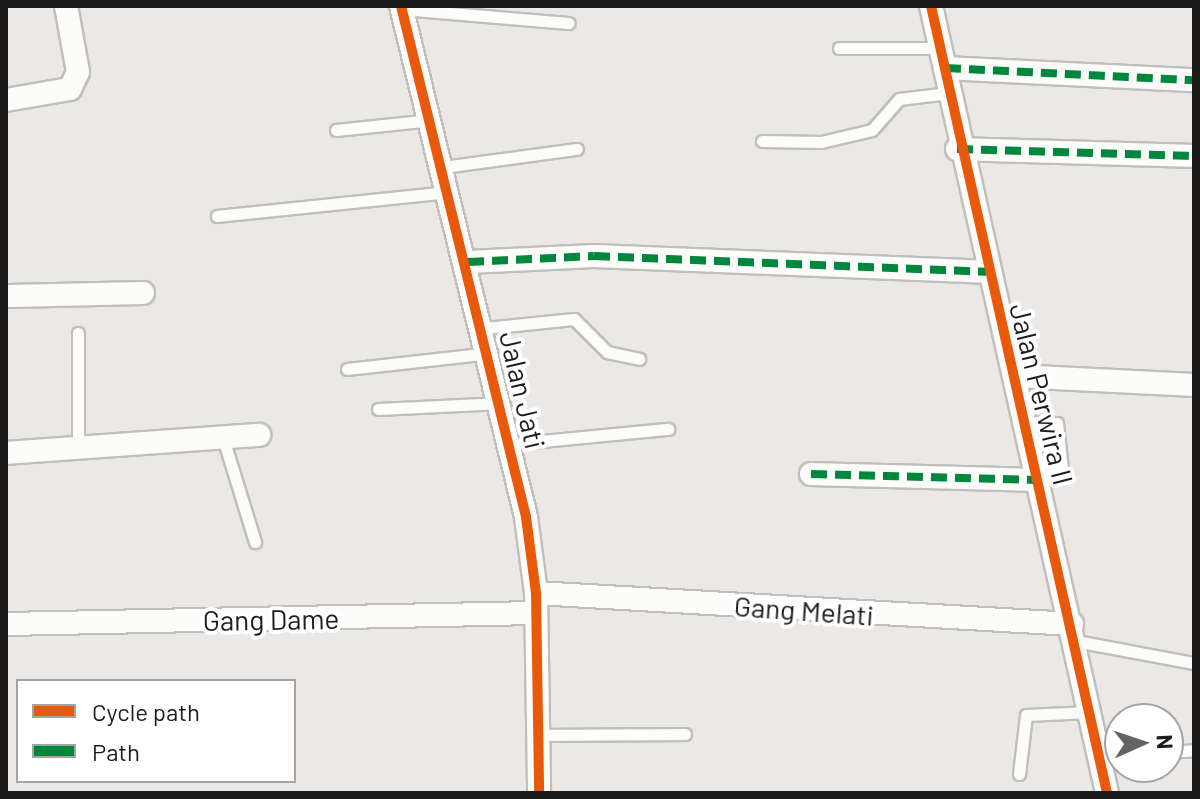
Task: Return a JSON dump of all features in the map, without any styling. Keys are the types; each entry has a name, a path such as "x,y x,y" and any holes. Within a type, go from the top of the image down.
{"street":[{"path":"6,100 70,89 78,72 66,6"},
{"name":"Jalan Perwira II","path":"931,6 943,58 957,149 1028,422 1090,712 1104,743"},
{"name":"Jalan Jati","path":"402,7 485,328 511,444 536,603 539,793"},
{"path":"943,58 1194,80"},
{"path":"957,149 1194,156"},
{"path":"468,262 606,257 987,272"},
{"path":"6,296 143,293"},
{"path":"1016,376 1194,385"},
{"path":"6,453 259,435"},
{"path":"811,474 1038,476"},
{"name":"Gang Dame","path":"6,624 536,603"},
{"name":"Gang Melati","path":"536,603 1074,633"}],"lane":[{"path":"402,7 568,23"},
{"path":"839,48 943,58"},
{"path":"762,141 821,142 872,130 899,99 949,93"},
{"path":"336,130 431,120"},
{"path":"443,167 577,149"},
{"path":"217,216 449,192"},
{"path":"485,328 574,319 607,352 639,359"},
{"path":"78,333 78,448"},
{"path":"347,369 491,353"},
{"path":"378,409 502,403"},
{"path":"511,444 668,429"},
{"path":"223,438 255,542"},
{"path":"1074,633 1194,663"},
{"path":"1019,774 1026,715 1090,712"},
{"path":"538,735 685,734"}],"marked path":[{"path":"945,68 1194,80"},
{"path":"957,149 1194,156"},
{"path":"468,262 594,256 987,272"},
{"path":"811,474 1039,480"}],"cycle path":[{"path":"401,6 526,517 536,593 539,793"},
{"path":"931,6 1107,793"}]}
